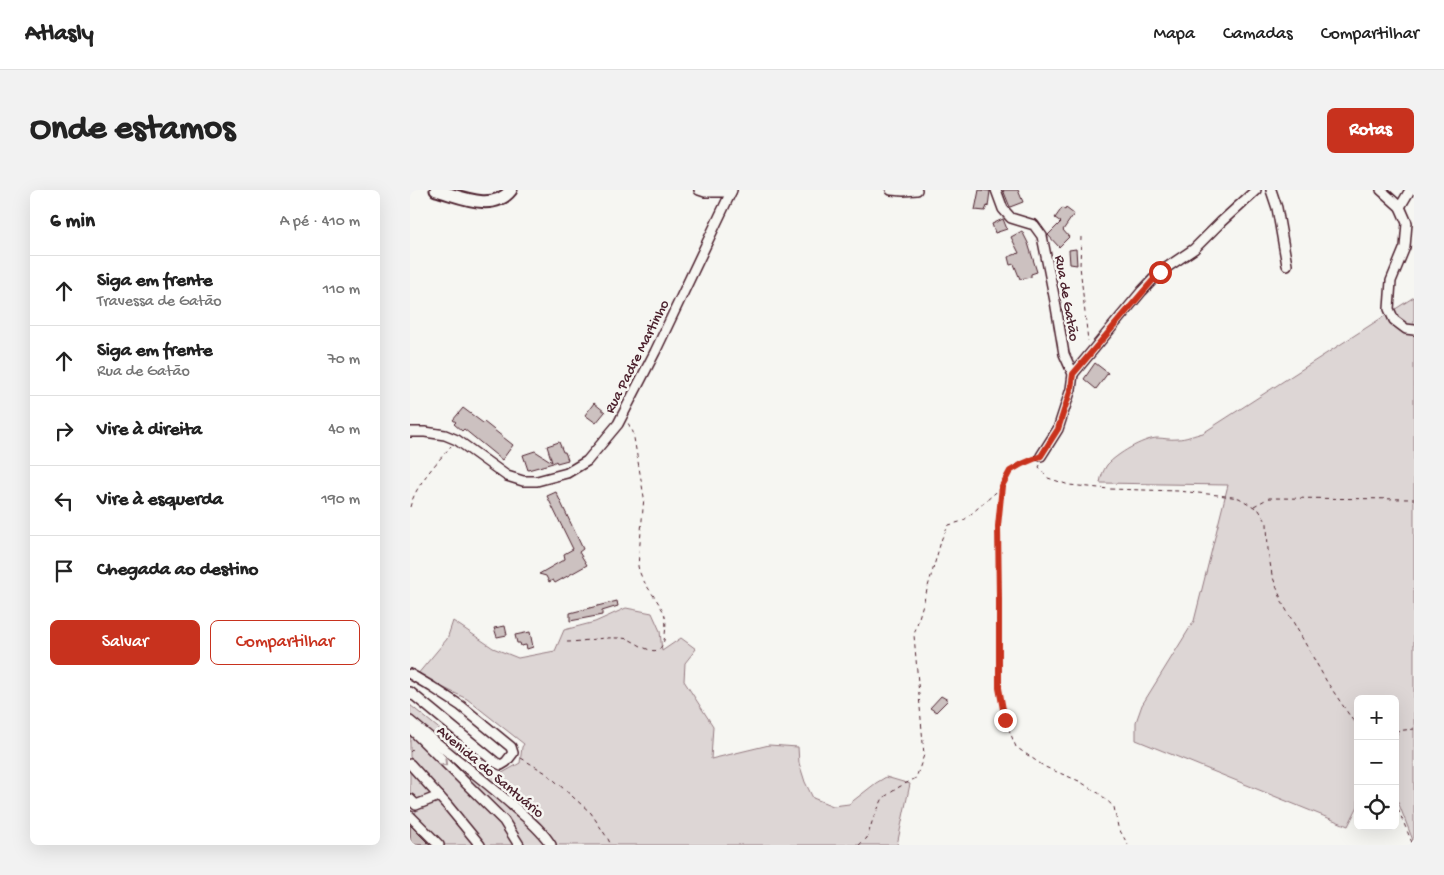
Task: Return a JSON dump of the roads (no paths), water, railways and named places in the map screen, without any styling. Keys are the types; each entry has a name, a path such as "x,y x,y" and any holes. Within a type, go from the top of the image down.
{"main road":[{"path":"436,190 474,201 494,202 507,195 511,190"}],"street":[{"path":"699,190 705,192 732,191"},
{"path":"891,190 917,190"},
{"name":"Rua de Gatão","path":"996,190 1003,209 1011,218 1034,225 1042,236 1056,302 1064,354 1073,374"},
{"path":"1041,456 1058,429 1071,389 1073,374 1092,350 1160,272 1194,248 1256,190"},
{"path":"1271,190 1277,208 1287,266"},
{"path":"1380,190 1400,207 1407,223 1405,247 1392,280 1389,309 1394,320 1406,329 1414,330"},
{"path":"1400,207 1410,190"},
{"name":"Rua Padre Martinho","path":"410,432 445,435 456,440 507,476 523,481 536,481 567,473 587,461 618,424 656,352 732,191"},
{"path":"410,674 461,706 512,747 513,753 501,765 495,762 410,692"},
{"name":"Avenida do Santuário","path":"410,721 531,822 546,836 551,845"},
{"name":"Avenida do Santuário","path":"410,728 504,821 519,845"},
{"path":"410,764 480,845"},
{"path":"410,799 416,805 439,796"},
{"path":"410,816 438,845"}]}
